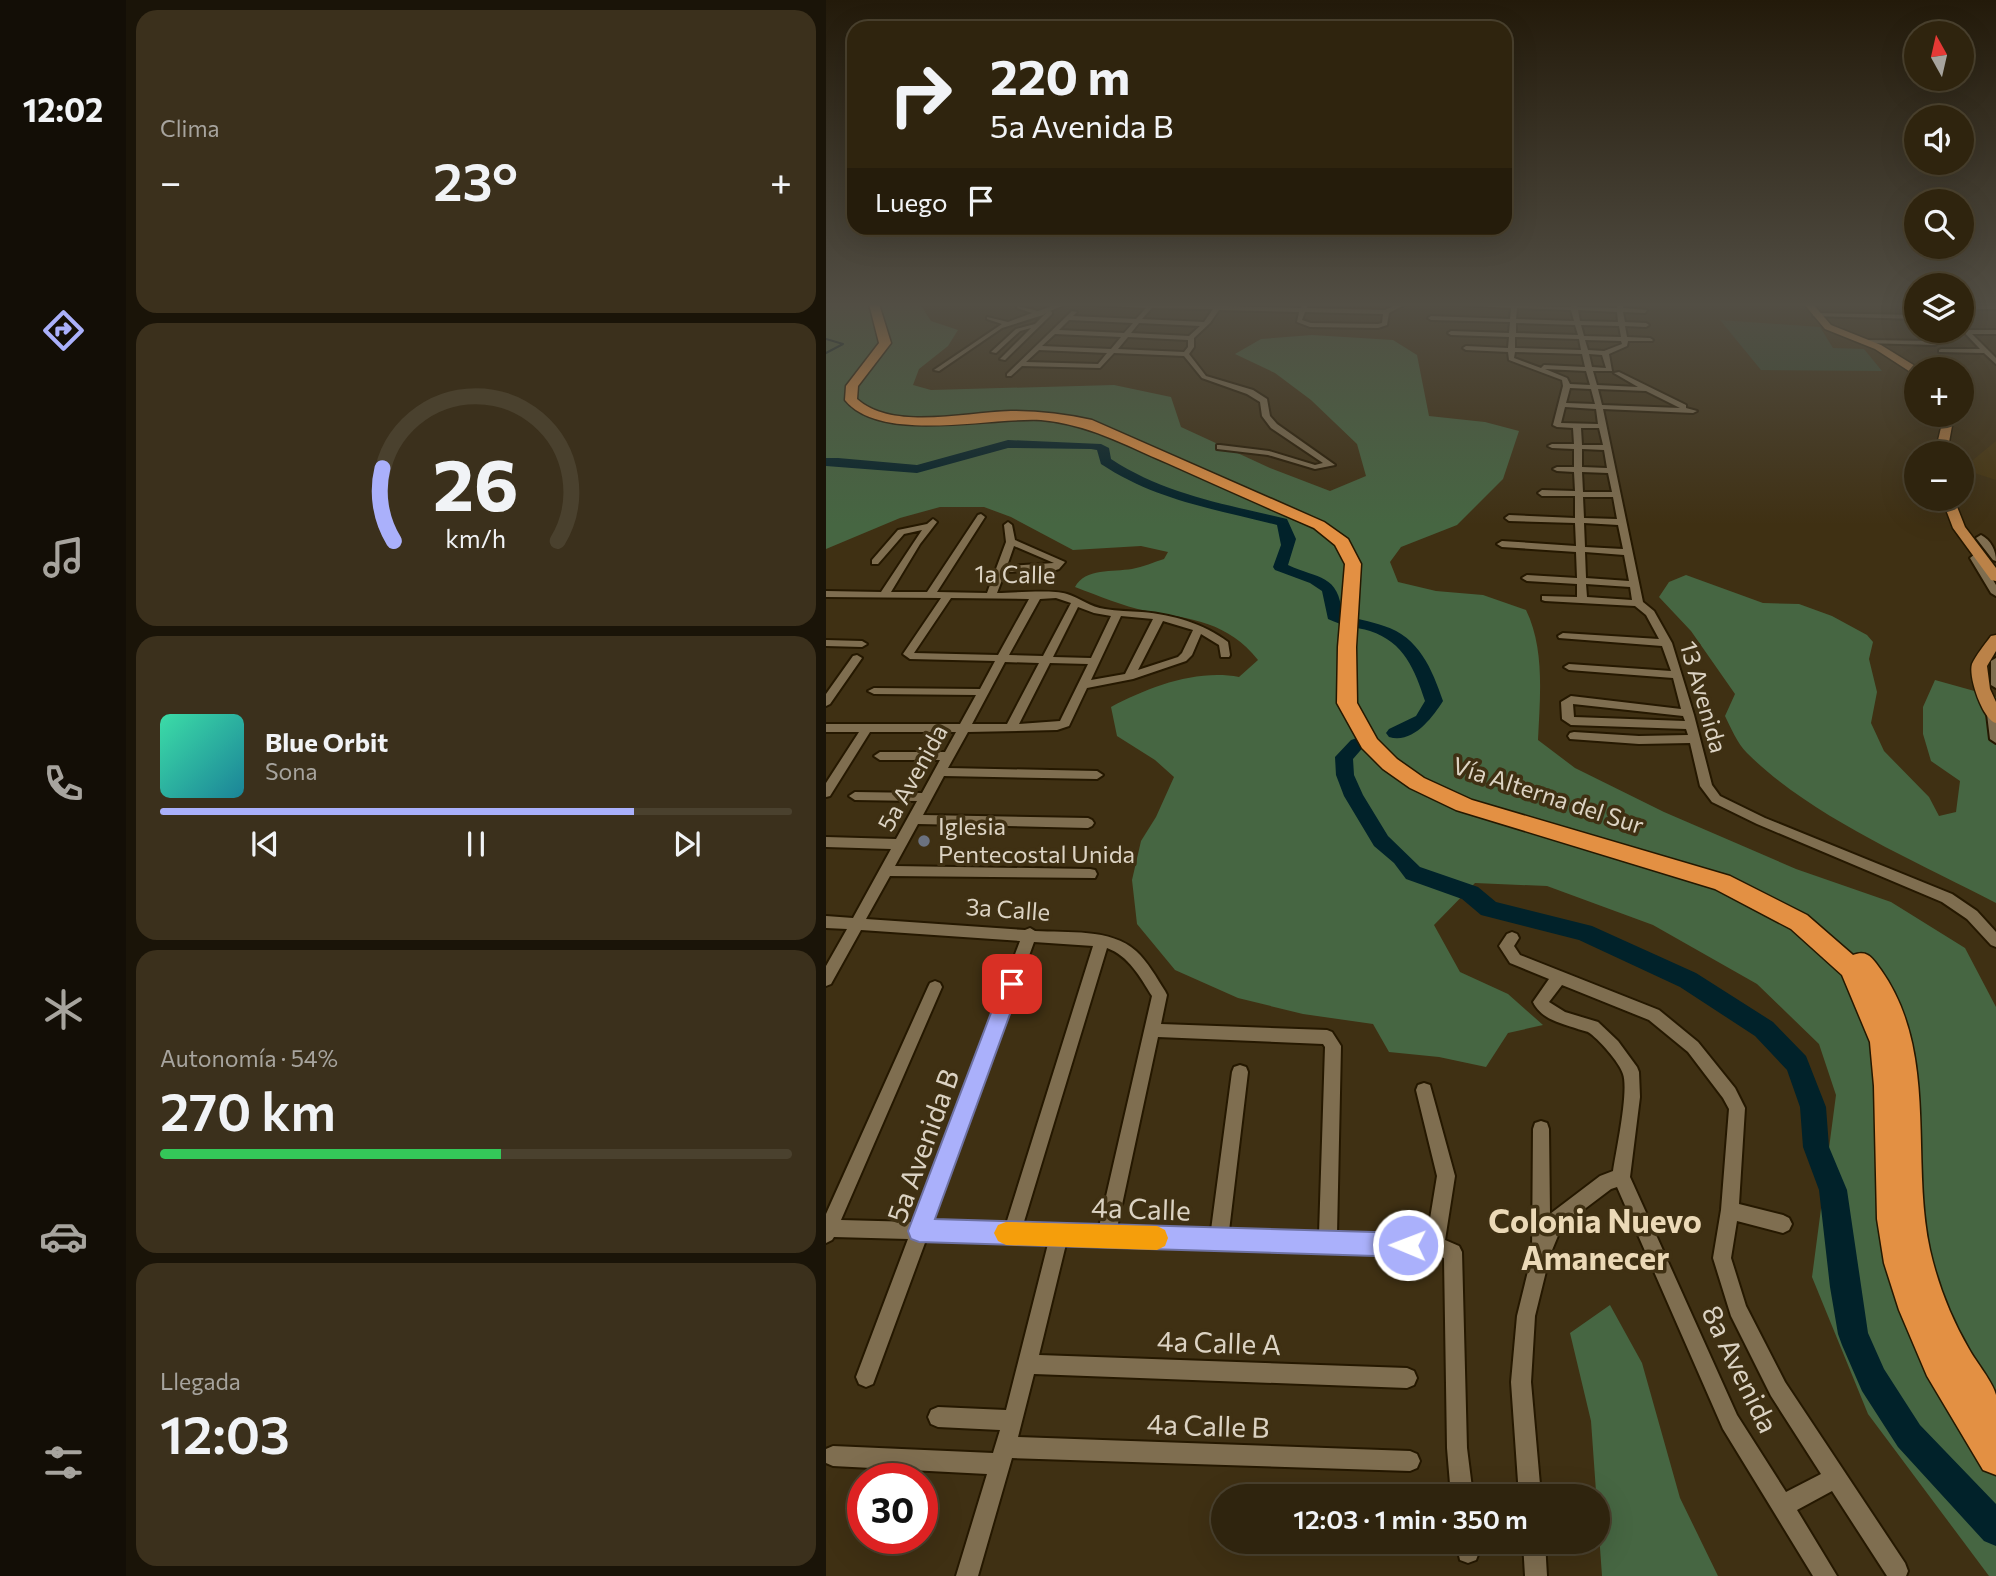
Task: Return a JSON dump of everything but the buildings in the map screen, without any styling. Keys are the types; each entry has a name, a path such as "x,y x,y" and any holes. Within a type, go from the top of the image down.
{"highway":[{"name":"Vía Alterna del Sur","path":"856,378 849,394 853,405 869,414 907,419 1009,415 1074,420 1112,433 1296,511 1331,532 1348,548 1357,564 1353,634 1345,686 1347,703 1360,717 1374,750 1395,763 1417,783 1464,805 1722,882 1800,922 1852,969 1882,1042 1896,1088 1900,1263 1915,1310 1940,1364 1996,1457"},
{"name":"Vía Alterna del Sur","path":"1901,1221 1932,1307 1957,1361 1996,1425"}],"main road":[{"path":"1953,511 1959,528 1995,576"},
{"path":"1995,644 1979,666 1982,689 1995,716"}],"street":[{"path":"1206,378 1250,392 1264,401 1266,416 1275,426 1331,465 1315,467 1257,451 1220,447"},
{"path":"1561,378 1566,386 1557,425 1602,426"},
{"name":"13 Avenida","path":"1592,378 1638,603 1646,607 1668,643 1706,786 1716,799 1852,861 1947,898 1972,915 1996,941"},
{"path":"1623,378 1693,411"},
{"path":"1566,386 1644,389"},
{"path":"1562,405 1693,411"},
{"path":"1577,425 1582,599"},
{"path":"1552,446 1606,448"},
{"path":"1557,470 1610,471"},
{"path":"1542,493 1616,495"},
{"path":"930,595 981,517"},
{"path":"1509,517 1621,522"},
{"path":"903,562 874,562 901,532 931,524"},
{"path":"884,595 903,562 931,524"},
{"path":"991,595 1012,542 1008,525"},
{"path":"1982,538 1996,558"},
{"path":"1001,569 1056,567 1060,562 1018,547 1012,542"},
{"path":"1502,544 1627,552"},
{"path":"1979,554 1975,558 1996,593"},
{"path":"1527,578 1634,584"},
{"name":"1a Calle","path":"826,594 1037,596 1054,593 1077,600 1096,610 1159,618 1198,629 1224,643 1226,654"},
{"path":"948,595 908,653 910,656 1095,662"},
{"name":"5a Avenida","path":"826,980 1037,596"},
{"path":"1545,597 1638,603"},
{"path":"1011,728 1077,600"},
{"path":"826,728 964,729 1057,726 1065,723 1118,613"},
{"path":"1129,677 1159,618"},
{"path":"1084,685 1129,677 1182,659 1198,629"},
{"path":"1563,636 1668,643"},
{"path":"826,643 862,644"},
{"path":"826,702 858,658"},
{"path":"1996,661 1996,685"},
{"path":"1569,667 1676,675"},
{"path":"874,691 984,692"},
{"path":"1571,700 1688,719 1607,723 1568,719 1567,702 1571,700"},
{"path":"1995,716 1996,738"},
{"path":"826,793 867,728"},
{"path":"1574,736 1639,740 1693,739"},
{"path":"880,756 948,756"},
{"path":"940,772 1097,775"},
{"path":"855,796 926,797"},
{"path":"914,819 1088,822"},
{"path":"826,842 901,844"},
{"path":"886,871 1090,874"},
{"name":"3a Calle","path":"826,922 1030,934 1117,943 1132,953 1160,995"},
{"name":"5a Avenida B","path":"866,1377 1030,934"},
{"path":"1512,938 1506,946 1515,959 1654,1015 1693,1047 1729,1093 1737,1108 1730,1210 1722,1258 1738,1309 1778,1390 1897,1571"},
{"path":"1012,1233 1102,941"},
{"path":"1529,1484 1521,1382 1526,1316 1541,1255 1556,1220 1606,1182 1621,1177 1632,1097 1631,1072 1594,1027 1561,1017 1547,1010 1540,1002 1559,977"},
{"path":"827,1230 934,987"},
{"path":"1106,1236 1160,995"},
{"path":"1152,1030 1327,1037 1332,1046 1328,1244"},
{"path":"1219,1240 1240,1072"},
{"path":"1424,1090 1446,1176 1444,1249 1461,1484"},
{"path":"1541,1129 1541,1255"},
{"name":"8a Avenida","path":"1621,1177 1730,1422 1826,1576"},
{"path":"1730,1210 1783,1224"},
{"name":"4a Calle","path":"827,1230 1059,1234 1444,1249"},
{"path":"967,1576 1013,1420 1059,1234"},
{"name":"4a Calle A","path":"1028,1364 1407,1378"},
{"path":"938,1417 1013,1420"},
{"name":"4a Calle B","path":"833,1456 1410,1461"},
{"path":"1782,1506 1834,1478"},
{"path":"1535,1554 1536,1576"}],"shaded area":[{"path":"1996,441 1996,480 1974,473 1974,459"}],"green space":[{"path":"826,378 916,378 913,385 931,390 1114,385 1171,397 1181,427 1270,468 1330,491 1366,476 1357,444 1311,400 1281,378 1421,378 1429,416 1485,422 1519,431 1503,479 1457,525 1401,547 1390,562 1398,582 1436,591 1483,595 1526,610 1539,657 1538,740 1575,768 1664,812 1796,869 1891,902 1965,948 1996,1007 1996,1576 1989,1576 1868,1414 1812,1277 1836,1095 1819,1044 1757,984 1653,925 1547,886 1475,883 1434,925 1460,972 1508,994 1543,1025 1508,1033 1486,1067 1439,1057 1389,1052 1373,1024 1303,1014 1238,998 1175,970 1137,924 1132,880 1141,841 1156,817 1174,777 1155,760 1117,736 1111,707 1173,681 1206,676 1239,677 1258,660 1234,637 1208,624 1129,606 1075,587 1092,574 1140,567 1164,559 1168,552 1141,546 1073,550 1011,517 984,507 940,507 900,518 826,549"},
{"path":"1686,575 1763,603 1799,604 1832,616 1867,635 1873,642 1869,659 1877,692 1871,723 1884,751 1929,797 1939,816 1956,812 1960,781 1931,761 1923,734 1923,707 1935,680 1996,697 1996,903 1833,818 1802,798 1747,753 1725,716 1735,694 1691,631 1659,597 1669,582"},
{"path":"1610,1305 1642,1363 1680,1498 1718,1576 1602,1576 1600,1554 1610,1554 1610,1484 1595,1484 1591,1421 1570,1333"}],"waterway":[{"path":"826,462 917,469 1008,444 1091,445 1103,448 1105,461 1134,480 1168,494 1282,522 1289,539 1280,567 1322,583 1332,595 1334,616 1389,633 1408,647 1421,666 1434,701 1422,720 1395,733"},
{"path":"1357,744 1344,757 1345,775 1354,796 1381,841 1401,858 1413,873 1470,893 1489,909 1584,932 1688,980 1764,1029 1797,1064 1813,1107 1816,1147 1833,1190 1853,1334 1873,1380 1909,1436 1996,1529"}],"slow traffic":[{"path":"1006,1233 1157,1238"}],"place":[{"name":"Iglesia Pentecostal Unida","path":"924,841"}],"district":[{"name":"Colonia Nuevo Amanecer","path":"1595,1240"}],"route":[{"path":"1012,984 919,1231 1408,1245"}]}
